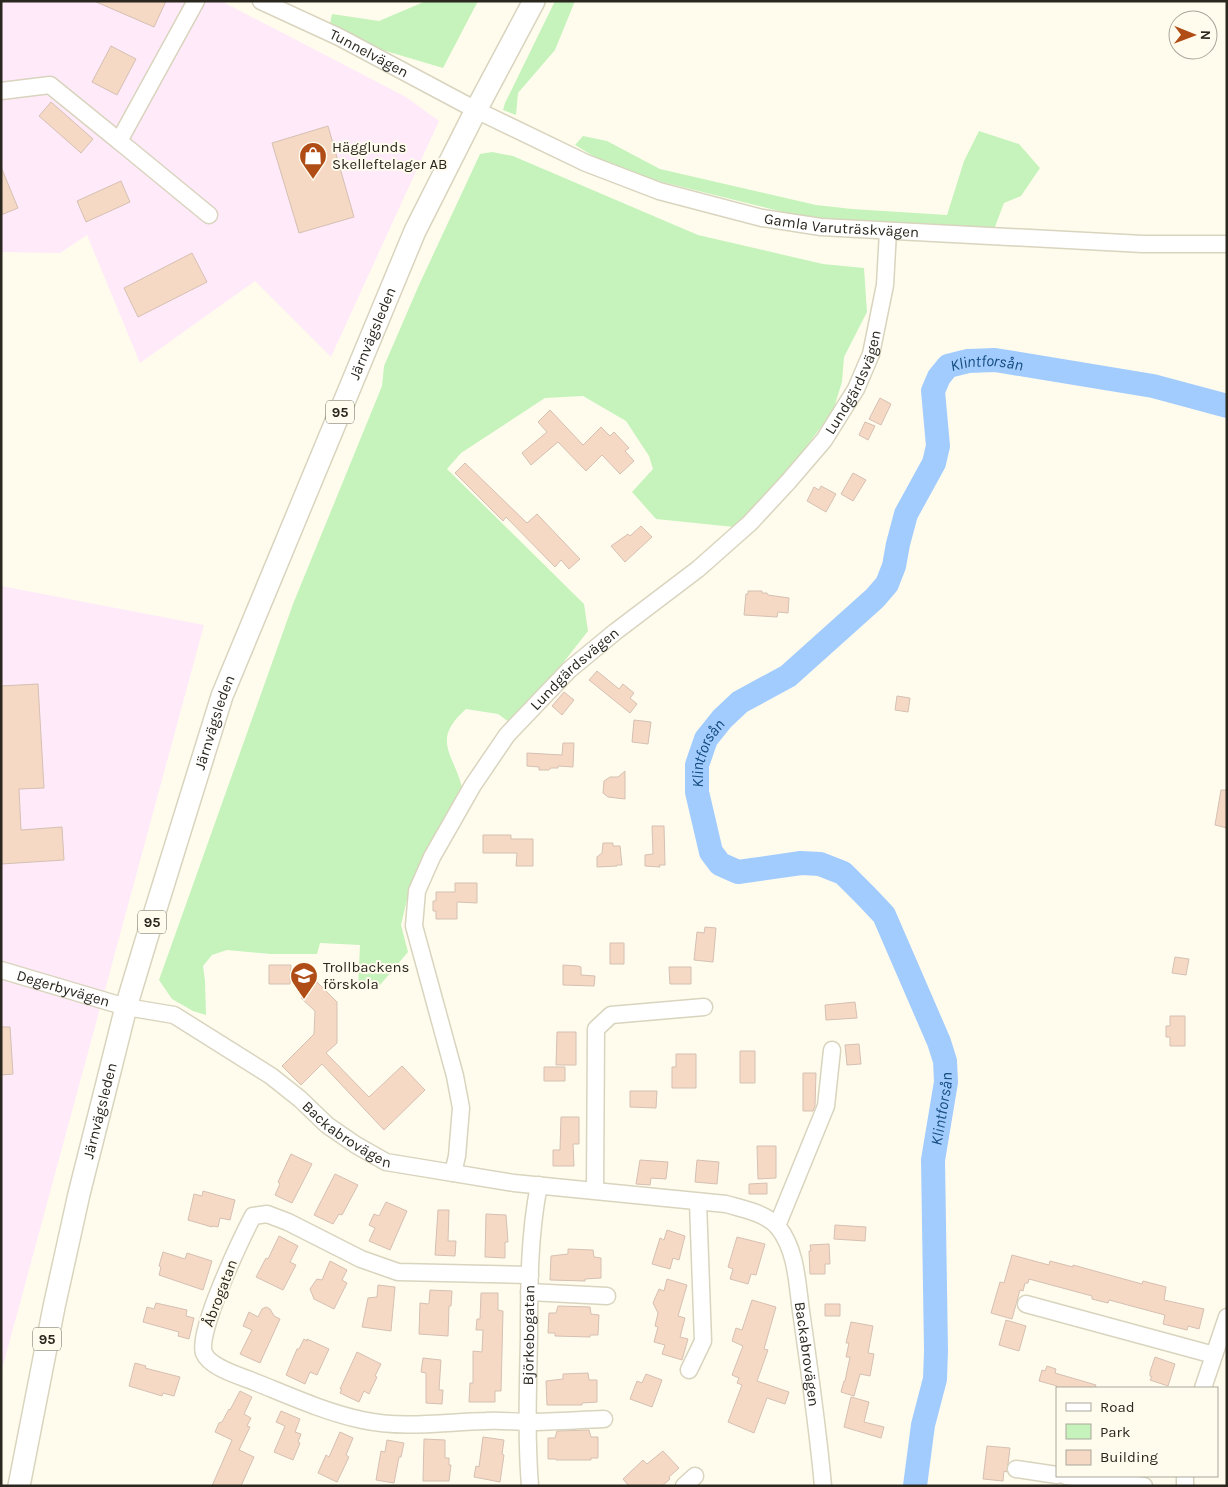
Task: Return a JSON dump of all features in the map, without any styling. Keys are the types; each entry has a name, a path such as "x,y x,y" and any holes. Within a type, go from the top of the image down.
{"main road":[{"name":"Järnvägsleden","path":"19,1486 42,1366 79,1194 126,1007 222,696 415,231 534,1"}],"street":[{"path":"119,141 196,1"},
{"name":"Tunnelvägen","path":"261,1 338,37 476,110"},
{"path":"1,91 50,85 209,215"},
{"name":"Gamla Varuträskvägen","path":"476,110 586,163 659,191 762,218 821,227 888,231 1143,244 1227,244"},
{"name":"Lundgärdsvägen","path":"453,1173 458,1149 461,1108 453,1067 414,926 417,891 432,857 473,785 507,735 569,670 615,632 698,569 750,523 824,440 856,389 871,354 885,285 888,231"},
{"name":"Degerbyvägen","path":"1,970 126,1007"},
{"name":"Backabrovägen","path":"126,1007 174,1014 196,1027 271,1076 300,1099 326,1125 386,1162 539,1185 726,1204 748,1210 767,1219 777,1226 789,1246 795,1266 823,1486"},
{"path":"595,1190 596,1028 612,1015 704,1007"},
{"path":"777,1226 826,1106 832,1050"},
{"name":"Björkebogatan","path":"530,1486 527,1453 529,1292 536,1200 539,1185"},
{"path":"689,1370 704,1341 698,1202"},
{"name":"Åbrogatan","path":"528,1422 486,1421 398,1425 363,1420 333,1412 244,1378 210,1363 203,1352 210,1317 241,1240 254,1216 268,1214 288,1222 361,1259 398,1272 530,1275"},
{"path":"529,1292 607,1296"},
{"path":"1026,1304 1214,1355"},
{"path":"1202,1387 1227,1317"},
{"path":"528,1422 604,1419"},
{"path":"1016,1470 1056,1475"},
{"path":"1074,1477 1144,1486"}],"shaded area":[{"path":"1,1 221,1 406,97 439,121 331,357 255,281 140,363 87,235 60,253 1,252"},
{"path":"1,586 204,625 1,1373"}],"green space":[{"path":"426,1 478,1 443,68 379,49 330,24 332,14 379,21"},
{"path":"555,1 575,1 555,50 518,93 516,115 503,110 505,103"},
{"path":"979,131 1019,144 1040,168 1021,196 1004,203 993,232 823,222 618,171 575,145 583,136 607,141 660,169 816,205 947,215 964,161"},
{"path":"492,152 513,156 698,235 823,264 864,268 867,312 844,357 842,382 833,411 794,463 734,527 656,519 632,492 653,469 649,456 626,421 583,396 545,398 461,453 447,469 584,604 588,631 563,663 509,722 498,714 466,709 449,729 447,747 462,787 410,887 401,925 408,952 380,985 358,988 360,945 320,943 317,954 271,954 227,950 212,955 203,966 206,1015 193,1011 172,999 159,980 293,604 382,386 384,366 419,285 480,154"}],"building":[{"path":"94,1 166,1 154,27"},
{"path":"111,46 136,59 117,95 92,82"},
{"path":"51,102 93,139 81,153 39,116"},
{"name":"Hägglunds Skelleftelager AB","path":"328,126 354,217 299,233 272,143"},
{"path":"1,167 18,208 1,215"},
{"path":"121,181 130,202 86,222 77,201"},
{"path":"192,253 207,282 138,317 124,288"},
{"path":"880,398 891,404 881,425 869,419"},
{"path":"550,410 583,445 601,427 610,436 614,432 629,448 625,451 634,461 620,474 602,455 586,471 558,442 531,465 522,453 547,432 538,422"},
{"path":"865,422 875,426 868,440 859,435"},
{"path":"465,463 527,523 537,514 580,559 569,569 561,560 555,567 506,517 503,521 455,473"},
{"path":"853,473 866,480 853,501 841,494"},
{"path":"821,486 836,494 826,512 807,501 814,487 819,490"},
{"path":"641,526 652,537 625,562 611,546 628,534 630,536"},
{"path":"748,591 762,591 762,593 767,593 768,595 789,598 788,613 778,612 777,617 744,615"},
{"path":"597,671 619,689 623,684 634,693 630,698 637,704 630,713 589,680"},
{"path":"38,684 44,788 19,789 21,830 62,827 64,860 1,864 1,686"},
{"path":"564,692 574,700 562,715 552,706"},
{"path":"897,696 910,698 908,712 895,710"},
{"path":"634,720 651,722 648,744 632,742"},
{"path":"563,743 574,743 573,767 558,766 558,768 551,768 549,770 539,770 539,767 527,766 527,753 562,755"},
{"path":"625,771 625,799 608,797 603,793 604,781 610,777 618,777"},
{"path":"1221,790 1227,790 1227,828 1215,825"},
{"path":"652,826 664,826 665,865 659,865 660,867 645,866 645,855 653,854"},
{"path":"483,835 511,835 511,839 533,839 533,866 516,866 517,853 483,853"},
{"path":"603,843 613,843 613,846 620,846 622,865 597,867 597,857 602,853"},
{"path":"455,883 477,883 477,903 457,902 457,919 436,919 436,911 433,911 433,901 436,901 436,892 455,892"},
{"path":"705,927 716,928 713,962 694,960 697,932 704,933"},
{"path":"610,943 624,943 624,964 610,964"},
{"path":"1175,957 1189,959 1186,975 1172,973"},
{"path":"269,965 291,965 290,984 269,984"},
{"path":"563,965 581,967 581,975 595,976 594,986 563,985"},
{"path":"669,967 691,967 691,984 670,984"},
{"path":"317,982 337,1002 337,1043 326,1053 369,1097 402,1066 425,1090 384,1130 322,1064 301,1085 282,1066 314,1034 315,1011 301,998"},
{"path":"855,1002 857,1018 826,1020 825,1005"},
{"path":"1170,1016 1185,1016 1185,1046 1170,1046 1170,1037 1166,1037 1166,1026 1170,1026"},
{"path":"1,1027 10,1027 13,1074 1,1075"},
{"path":"557,1032 576,1032 576,1065 556,1065"},
{"path":"859,1044 861,1064 847,1065 845,1045"},
{"path":"740,1051 755,1051 755,1083 740,1083"},
{"path":"676,1054 696,1054 696,1088 672,1088 672,1067 676,1067"},
{"path":"544,1067 565,1067 565,1081 544,1081"},
{"path":"803,1073 816,1073 815,1106 813,1111 803,1111"},
{"path":"630,1091 657,1091 656,1108 630,1107"},
{"path":"561,1117 579,1117 579,1144 573,1144 574,1166 553,1166 553,1150 560,1150"},
{"path":"757,1146 776,1146 776,1178 758,1179"},
{"path":"291,1154 312,1164 292,1203 275,1195 280,1184 278,1182"},
{"path":"640,1160 668,1162 666,1179 651,1178 650,1185 636,1184"},
{"path":"697,1160 719,1162 717,1184 695,1182"},
{"path":"335,1174 358,1185 342,1215 339,1214 333,1224 314,1215"},
{"path":"767,1183 767,1194 749,1194 749,1184"},
{"path":"203,1191 235,1200 230,1220 220,1218 218,1227 212,1227 188,1220 194,1194 202,1196"},
{"path":"386,1202 407,1211 390,1250 369,1241 375,1228 369,1225 374,1214 379,1216"},
{"path":"438,1210 449,1210 448,1241 456,1241 455,1256 435,1255"},
{"path":"486,1214 506,1215 508,1242 505,1242 505,1258 485,1257"},
{"path":"835,1225 866,1227 865,1241 834,1239"},
{"path":"667,1230 685,1236 679,1260 673,1258 670,1269 652,1264 660,1238 664,1240"},
{"path":"279,1236 298,1246 290,1262 296,1265 283,1290 256,1277 266,1258 268,1259"},
{"path":"737,1237 765,1244 756,1275 751,1274 748,1284 730,1279 733,1269 728,1267"},
{"path":"829,1244 830,1264 825,1264 825,1274 810,1274 810,1245"},
{"path":"568,1249 593,1250 594,1257 601,1258 601,1278 585,1279 585,1281 550,1280 551,1256 568,1254"},
{"path":"163,1252 185,1259 187,1253 212,1261 203,1290 159,1275 161,1267 159,1266"},
{"path":"1012,1255 1049,1265 1050,1261 1073,1267 1073,1265 1142,1284 1143,1281 1166,1287 1164,1300 1204,1309 1199,1329 1188,1326 1187,1330 1163,1324 1165,1315 1109,1300 1108,1303 1092,1299 1092,1296 1029,1279 1028,1283 1025,1283 1023,1291 1020,1290 1012,1319 991,1313 1000,1282 1004,1283"},
{"path":"330,1261 347,1270 342,1280 347,1283 334,1309 314,1299 310,1289 317,1279 322,1280"},
{"path":"667,1279 687,1285 678,1316 685,1318 680,1337 688,1339 682,1360 662,1354 665,1345 654,1342 658,1327 655,1326 658,1313 653,1303 659,1289 664,1291"},
{"path":"378,1285 395,1287 391,1331 362,1327 368,1298 377,1297"},
{"path":"430,1290 452,1291 451,1306 449,1306 448,1336 419,1334 420,1303 429,1303"},
{"path":"481,1293 498,1293 498,1310 503,1311 501,1391 495,1391 495,1402 469,1402 470,1383 473,1383 473,1351 482,1352 483,1330 476,1330 477,1319 480,1319"},
{"path":"752,1300 776,1307 764,1349 768,1350 757,1381 789,1392 785,1404 767,1398 754,1433 728,1422 742,1385 737,1383 739,1378 732,1375 743,1346 732,1341 736,1328 742,1330"},
{"path":"156,1303 187,1310 186,1316 194,1318 189,1339 178,1336 179,1332 143,1322 147,1307 154,1309"},
{"path":"825,1304 840,1304 840,1316 825,1316"},
{"path":"558,1306 590,1307 591,1314 599,1315 598,1335 590,1335 590,1337 555,1336 555,1333 548,1333 549,1313 556,1313"},
{"path":"266,1307 270,1309 274,1316 280,1319 260,1363 240,1354 252,1330 243,1326 249,1312 258,1317 262,1309"},
{"path":"1006,1320 1026,1326 1019,1351 999,1345"},
{"path":"851,1322 873,1326 868,1353 874,1354 870,1376 860,1374 854,1396 841,1392 850,1357 846,1357 849,1343 846,1343"},
{"path":"304,1339 329,1349 317,1375 310,1372 305,1384 286,1375 297,1349 299,1349"},
{"path":"357,1352 381,1364 369,1394 364,1391 359,1402 340,1393 342,1389 340,1389"},
{"path":"1155,1357 1175,1364 1168,1386 1150,1380 1152,1377 1150,1372"},
{"path":"423,1358 441,1360 439,1390 443,1390 442,1404 426,1403 426,1373 421,1372"},
{"path":"135,1363 146,1366 145,1368 180,1377 174,1396 163,1393 162,1396 129,1386"},
{"path":"1047,1366 1056,1369 1055,1373 1096,1385 1095,1387 1057,1387 1039,1381 1042,1370 1045,1371"},
{"path":"588,1373 589,1380 597,1380 597,1402 582,1403 582,1405 547,1405 546,1381 563,1379 563,1374"},
{"path":"646,1374 662,1380 652,1407 630,1399 637,1381 642,1383"},
{"path":"240,1391 252,1397 244,1414 251,1418 247,1426 250,1427 239,1450 254,1457 241,1486 212,1486 232,1440 215,1432"},
{"path":"851,1397 869,1402 864,1422 884,1427 881,1438 844,1427"},
{"path":"281,1411 300,1419 295,1432 301,1434 298,1442 300,1443 293,1460 274,1452 285,1426 276,1422"},
{"path":"589,1430 591,1437 598,1437 598,1458 591,1458 591,1460 548,1459 548,1438 555,1438 557,1431"},
{"path":"340,1432 353,1438 346,1455 349,1457 337,1482 318,1473 326,1455 329,1457"},
{"path":"483,1437 504,1440 500,1482 474,1477 476,1466 479,1467"},
{"path":"424,1439 445,1440 445,1458 449,1458 449,1465 451,1465 449,1481 423,1481"},
{"path":"387,1440 404,1443 394,1483 376,1480 381,1451 385,1452"},
{"path":"987,1446 1010,1448 1007,1472 1004,1471 1003,1481 983,1479"},
{"path":"663,1451 679,1468 662,1486 629,1486 623,1479 643,1460 647,1464"}],"waterway":[{"name":"Klintforsån","path":"915,1486 923,1425 935,1379 933,1160 946,1082 945,1061 939,1042 884,915 843,873 820,864 801,863 738,872 720,864 711,852 697,792 697,765 706,739 722,719 740,702 788,676 875,598 887,584 894,566 906,514 934,463 938,446 933,391 939,377 948,366 968,361 995,360 1153,386 1227,406"}],"place":[{"name":"Hägglunds Skelleftelager AB","path":"313,180"},
{"name":"Trollbackens förskola","path":"304,1000"}]}
